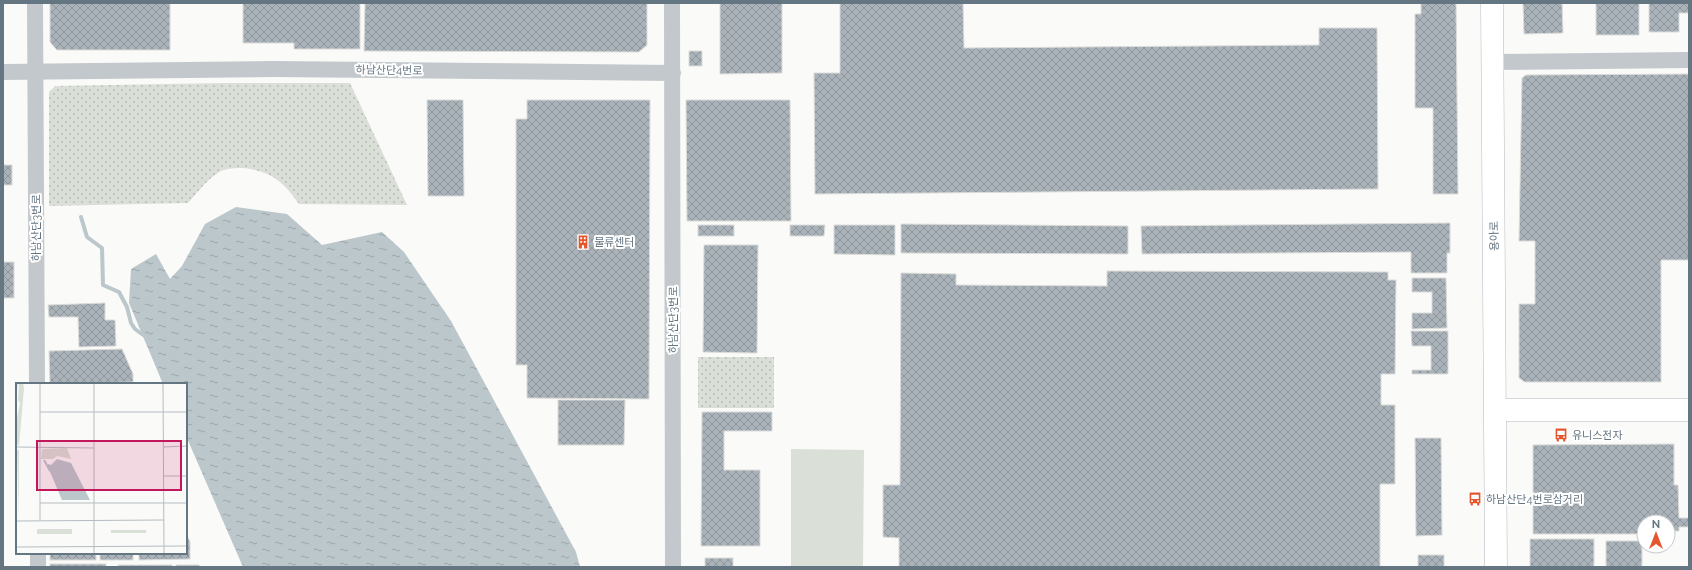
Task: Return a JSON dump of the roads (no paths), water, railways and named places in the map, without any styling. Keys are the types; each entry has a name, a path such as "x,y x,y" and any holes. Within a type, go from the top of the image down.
{"street":[{"path":"35,3 35,72"},
{"path":"672,3 673,73"},
{"name":"용아로","path":"1492,3 1496,567"},
{"path":"1492,62 1689,60"},
{"name":"하남산단4번로","path":"3,72 273,69 673,73"},
{"name":"하남산단3번로","path":"35,72 37,383"},
{"name":"하남산단3번로","path":"673,73 673,567"},
{"path":"1496,410 1689,410"},
{"path":"38,554 38,567"}],"water":[{"path":"236,207 287,214 322,245 382,232 404,252 451,321 576,552 580,567 243,567 187,438 187,383 163,383 129,303 131,269 156,254 170,279 182,266 205,224"}],"waterway":[{"path":"81,217 87,237 102,248 103,285 119,292 127,307 131,323 135,329 146,337"}],"place":[{"name":"물류센터","path":"583,242"},
{"name":"유니스전자","path":"1561,435"},
{"name":"하남산단4번로삼거리","path":"1475,499"}]}
